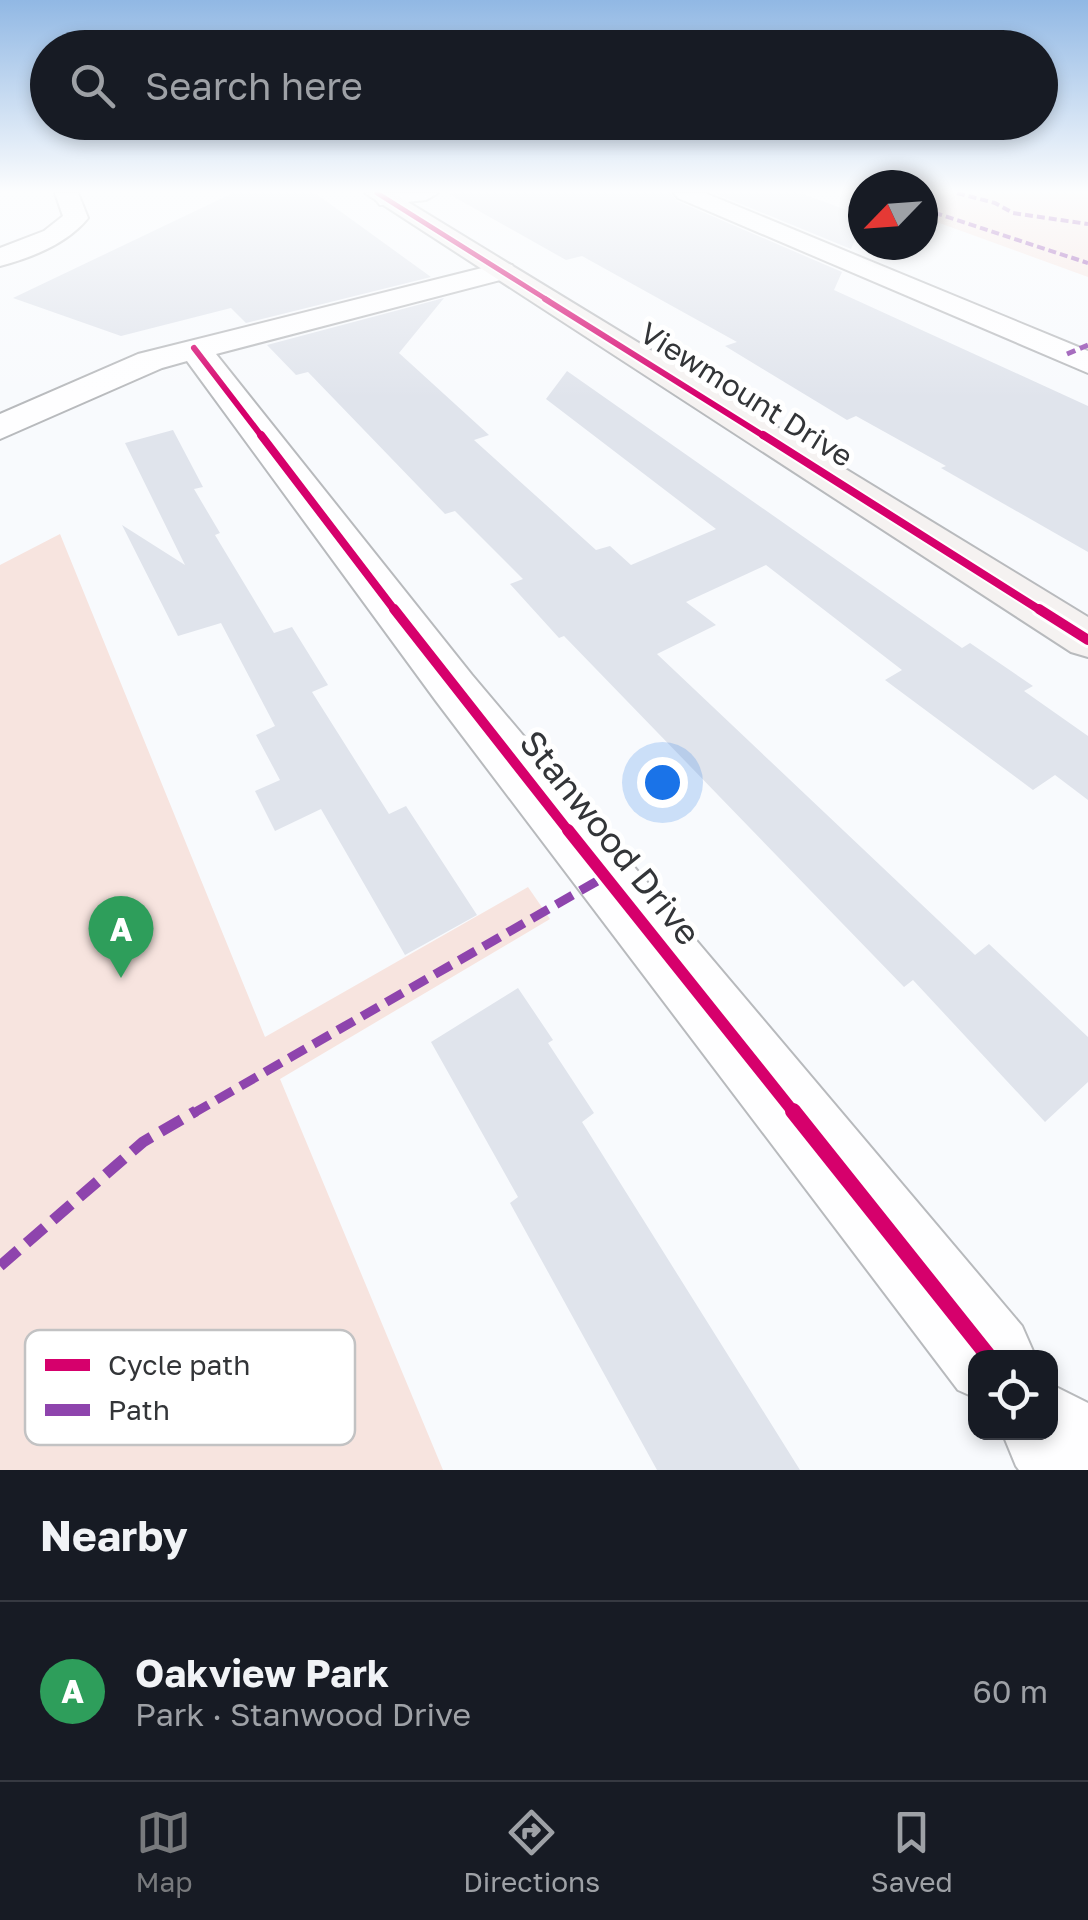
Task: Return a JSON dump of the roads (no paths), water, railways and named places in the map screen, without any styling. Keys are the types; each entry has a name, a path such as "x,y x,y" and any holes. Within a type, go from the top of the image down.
{"street":[{"name":"Viewmount Drive","path":"487,262 1088,640"},
{"path":"851,262 1088,362"},
{"path":"0,428 150,362 194,348 502,271"},
{"name":"Stanwood Drive","path":"194,348 454,688 984,1350"},
{"path":"1056,1440 1080,1470"}],"place":[{"name":"Oakview Park","path":"121,978"}]}
